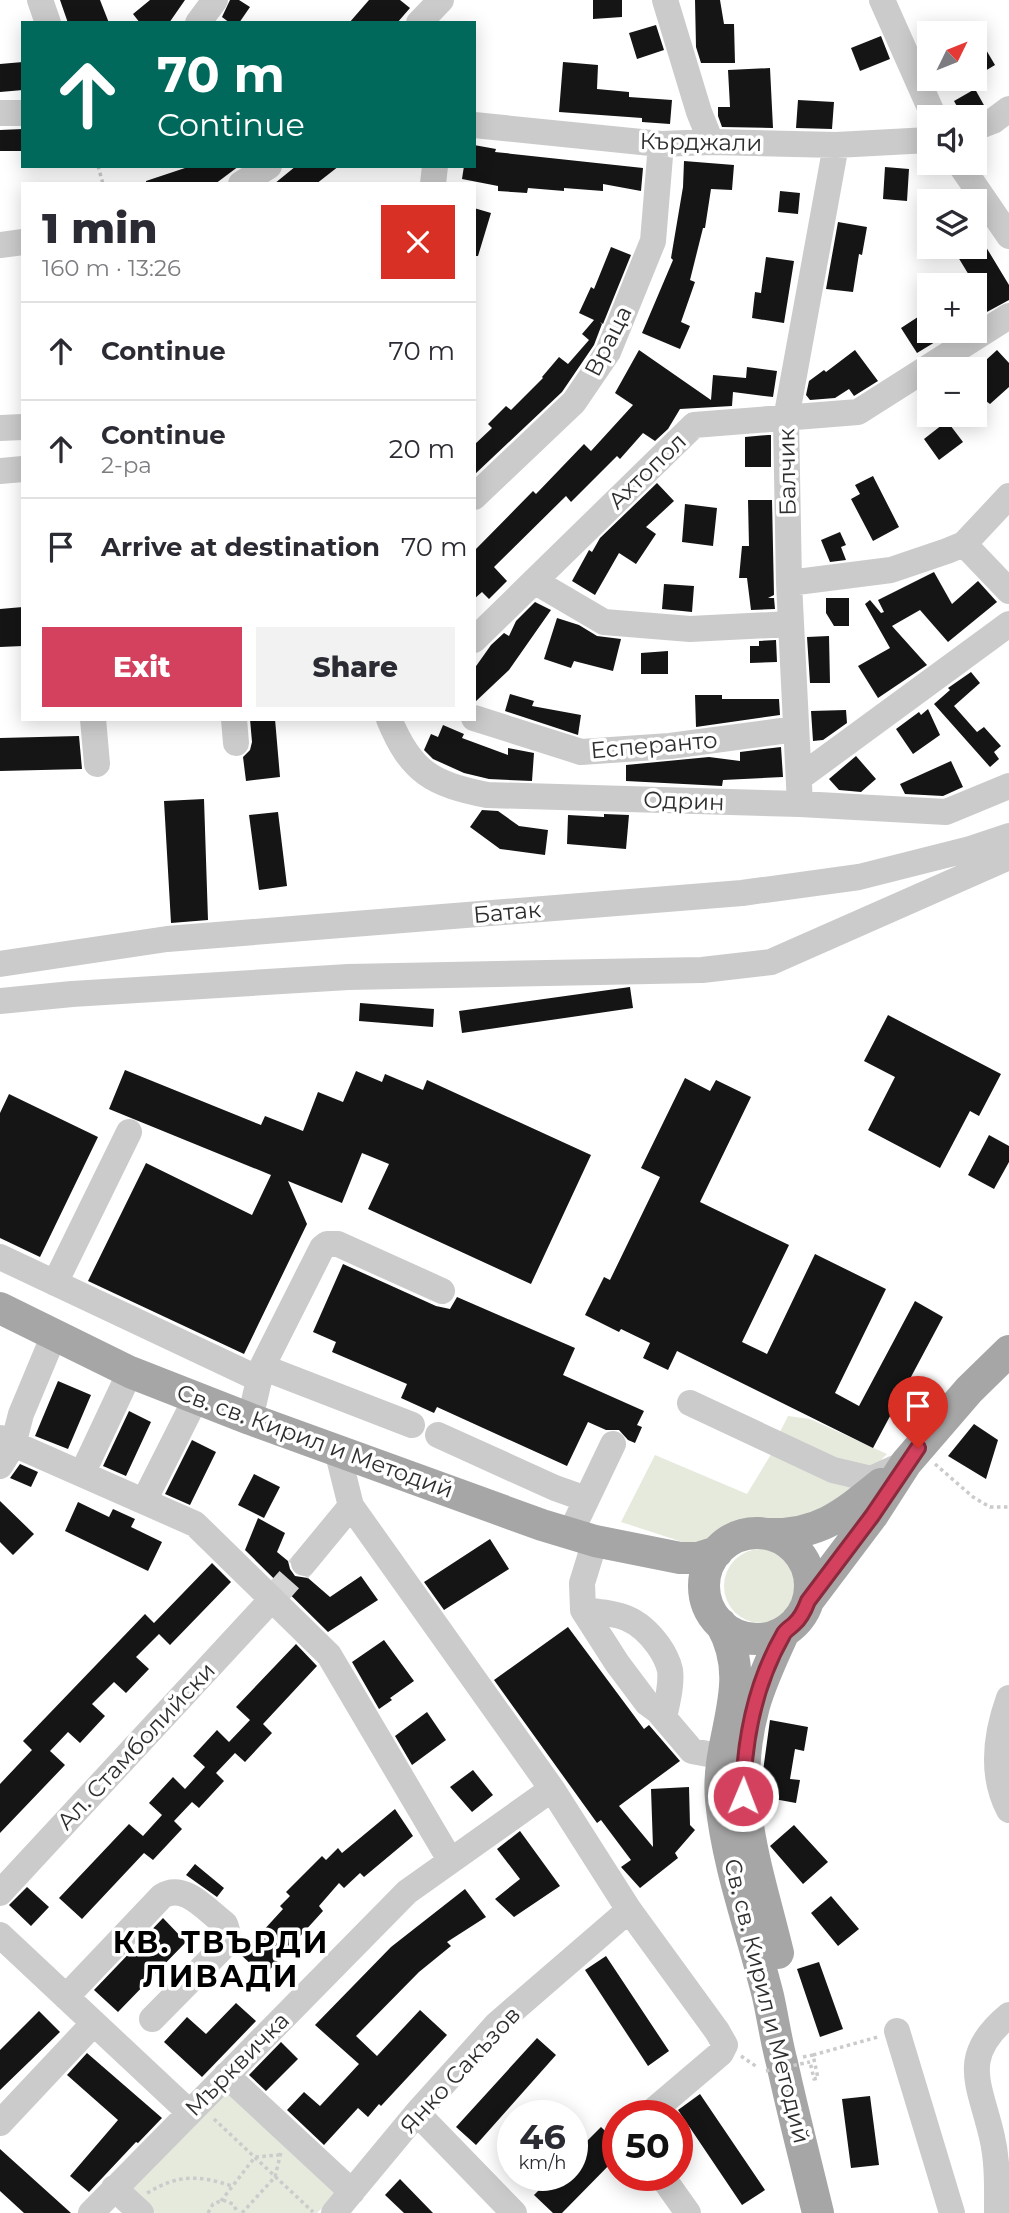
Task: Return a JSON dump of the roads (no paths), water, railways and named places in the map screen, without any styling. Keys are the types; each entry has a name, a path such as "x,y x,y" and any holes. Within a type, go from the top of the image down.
{"main road":[{"name":"Св. св. Кирил и Методий","path":"0,1308 130,1372 196,1398 582,1537 680,1558 698,1558 717,1552"},
{"path":"912,1456 833,1520 814,1530 753,1533 727,1542 709,1566 705,1581 706,1597 716,1618 735,1634 751,1638 768,1638 784,1632 794,1624 912,1456 969,1390 1009,1351"},
{"path":"767,1534 784,1540 797,1551 807,1566 810,1584 808,1601"},
{"name":"Св. св. Кирил и Методий","path":"639,1551 698,1594 716,1618 734,1651 735,1692 720,1779 721,1800 736,1878 768,1997 818,2213"},
{"name":"Св. св. Кирил и Методий","path":"784,1632 754,1704 749,1726 743,1774 745,1821 839,2213"}],"street":[{"path":"40,0 47,21"},
{"path":"199,21 215,0"},
{"path":"421,21 441,0"},
{"path":"447,21 449,0"},
{"path":"665,0 699,112 711,142"},
{"path":"882,0 929,105"},
{"path":"987,123 1009,109"},
{"path":"0,113 21,113"},
{"name":"Кърджали","path":"476,125 661,144 711,142 836,145 917,141"},
{"name":"Враца","path":"476,495 574,402 608,352 653,241 661,144"},
{"name":"Балчик","path":"800,804 789,583 786,419 836,145"},
{"path":"243,182 266,168"},
{"path":"967,175 1009,236"},
{"path":"0,245 21,242"},
{"name":"Ахтопол","path":"476,638 694,425 858,412 1009,316"},
{"path":"0,428 21,427"},
{"path":"0,471 21,470"},
{"path":"789,583 891,570 964,544 1009,496"},
{"path":"964,544 1009,591"},
{"path":"534,581 604,622 690,629 791,624"},
{"path":"799,778 1009,624"},
{"name":"Есперанто","path":"476,719 581,752 670,746 796,729"},
{"path":"93,721 97,764"},
{"name":"Одрин","path":"390,721 396,737 424,774 455,789 487,795 800,804 946,812 1009,786"},
{"name":"Батак","path":"0,964 167,939 742,893 859,877 970,849 1009,836"},
{"path":"0,1001 348,977 702,970 771,962 1009,857"},
{"path":"55,1283 129,1132"},
{"path":"250,1419 261,1373 304,1281 322,1248 327,1244 338,1244 442,1291"},
{"path":"0,1257 261,1373 412,1425"},
{"path":"54,1335 4,1450 82,1474 195,1524 328,1655 450,1860"},
{"path":"82,1474 130,1372"},
{"path":"144,1501 196,1398"},
{"path":"690,1404 833,1470 859,1478 871,1479 912,1456"},
{"path":"438,1436 586,1499"},
{"path":"613,1444 586,1499 582,1537 583,1610 647,1703 664,1718 692,1751 724,1757"},
{"path":"337,1450 351,1506 552,1789 629,1910 725,2045 721,2053 667,2100"},
{"path":"304,1563 351,1506"},
{"name":"Ал. Стамболийски","path":"0,1893 272,1599"},
{"path":"583,1610 635,1620 650,1634 670,1669 664,1718"},
{"path":"1009,1698 1000,1723 996,1755 997,1777 1009,1810"},
{"name":"Мърквичка","path":"91,2213 128,2201 194,2108 407,1892 552,1789"},
{"path":"66,1997 162,1896 169,1892 184,1893 225,1924 228,1939 152,2019"},
{"name":"Янко Сакъзов","path":"334,2213 417,2113 497,2024 629,1910"},
{"path":"0,1935 94,2023 194,2108"},
{"path":"997,2213 997,2169 1001,2148 982,2104 976,2070 980,2048 993,2028 1009,2015"},
{"path":"0,2123 94,2023"},
{"path":"897,2031 952,2213"},
{"path":"226,2075 286,2146 352,2192"},
{"path":"417,2113 514,2213"},
{"path":"672,2191 688,2213"}],"tunnel":[{"path":"272,1599 304,1563"}],"district":[{"name":"КВ. ТВЪРДИ ЛИВАДИ","path":"221,1959"}]}
